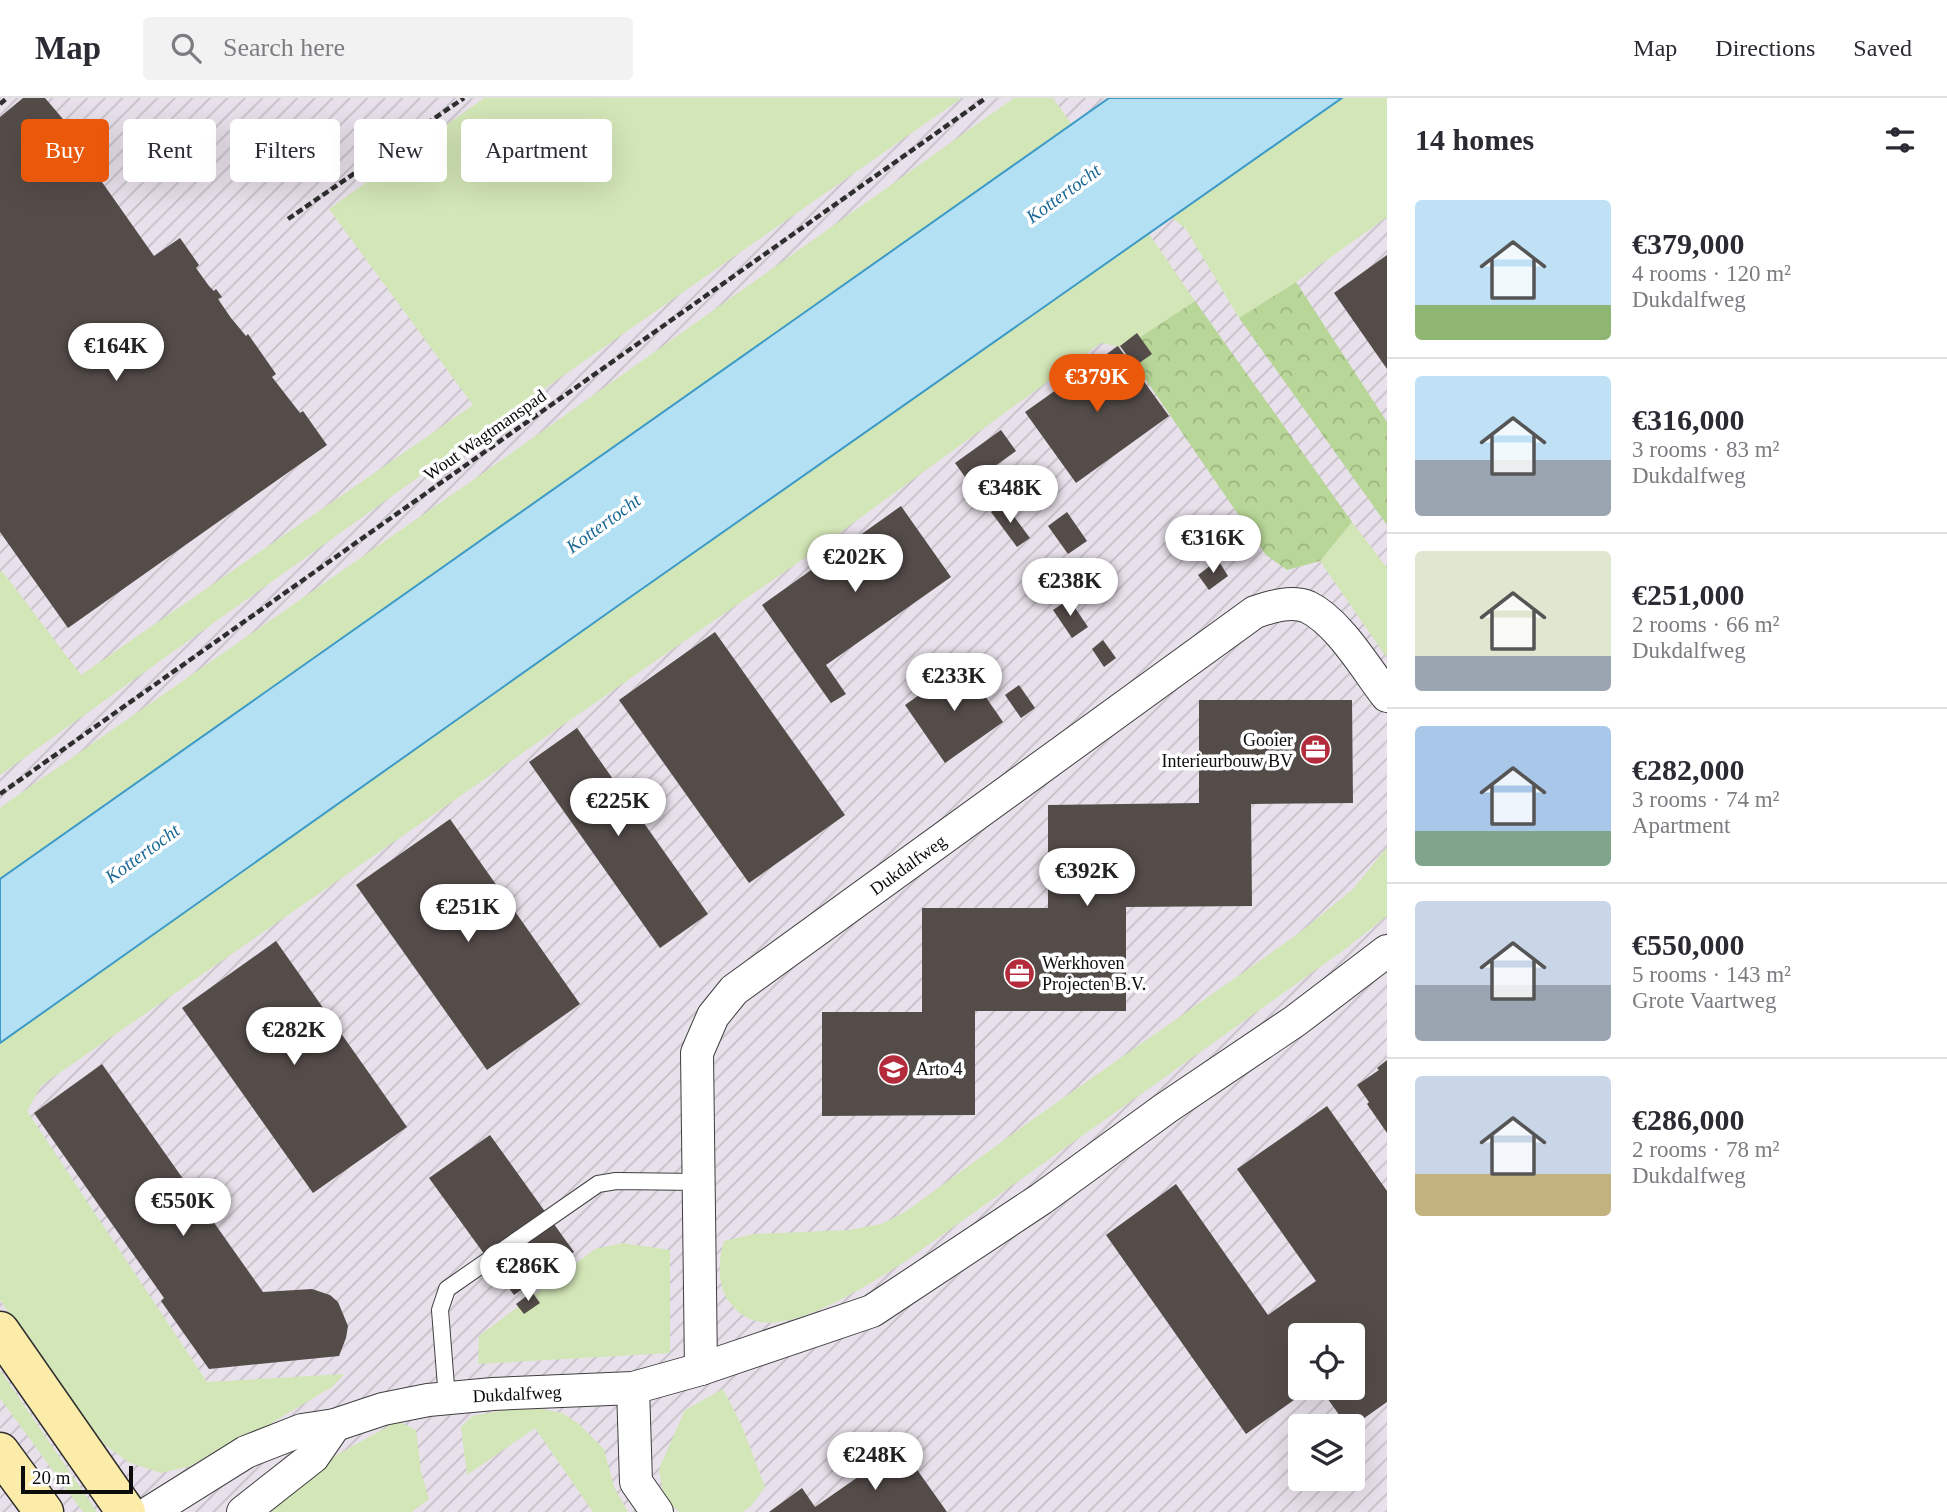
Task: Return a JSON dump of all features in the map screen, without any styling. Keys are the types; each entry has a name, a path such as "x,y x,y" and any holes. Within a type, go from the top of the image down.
{"main road":[{"path":"0,1331 126,1512"},
{"path":"0,1452 44,1512"}],"street":[{"name":"Dukdalfweg","path":"701,1369 697,1053 713,1016 734,989 1255,612 1279,604 1307,607 1334,626 1387,696"},
{"name":"Dukdalfweg","path":"150,1512 246,1452 302,1430 335,1425 383,1409 447,1399 494,1394 633,1388 701,1369 872,1311 1041,1199 1166,1108 1295,1021 1387,951"},
{"path":"633,1388 636,1482 657,1512"},
{"path":"243,1512 313,1457 335,1425"}],"lane":[{"path":"447,1399 440,1310 447,1289 598,1184 617,1181 700,1182"}],"path":[{"path":"0,104 6,98"},
{"path":"288,219 464,98"},
{"name":"Wout Wagtmanspad","path":"0,794 986,98"}],"shaded area":[{"path":"0,98 1387,98 1387,1512 0,1512"}],"green space":[{"path":"484,98 962,98 482,432 0,775 0,572 2,571 81,675 473,405 329,209 367,182 447,182 447,124"},
{"path":"1014,98 1053,98 1072,125 0,879 0,808 476,478"},
{"path":"1342,98 1387,98 1387,217 1296,282 1239,318 1186,229 1172,218"},
{"path":"1149,234 1195,301 1124,348 1101,343 809,555 42,1085 27,1111 207,1382 344,1374 332,1387 191,1466 161,1473 128,1462 92,1435 0,1300 0,1043"},
{"path":"1296,282 1387,422 1387,525 1239,318"},
{"path":"1195,301 1352,522 1320,561 1287,570 1266,555 1124,348"},
{"path":"1352,522 1387,568 1387,658 1320,561"},
{"path":"1387,847 1387,916 1344,950 907,1260 834,1303 792,1319 772,1323 756,1321 741,1314 730,1303 723,1289 720,1273 724,1241 754,1234 849,1230 881,1224 905,1212 1298,934 1353,889"},
{"path":"623,1243 670,1250 670,1353 478,1364 479,1336 595,1249"},
{"path":"0,1370 97,1512 83,1512 0,1398"},
{"path":"723,1389 741,1424 765,1487 743,1512 679,1512 664,1498 659,1469 685,1410"},
{"path":"528,1406 562,1413 579,1424 604,1449 614,1487 628,1512 593,1512 535,1428 467,1475 461,1427 472,1416"},
{"path":"398,1421 416,1430 421,1472 429,1499 412,1512 260,1512 315,1475 333,1457"}],"water":[{"name":"Kottertocht","path":"1109,98 1342,98 0,1043 0,879"}],"building":[{"path":"23,98 45,98 63,119 21,119 21,182 102,182 154,256 180,238 199,265 196,268 209,286 214,291 216,289 222,297 218,299 231,318 246,336 248,334 276,374 272,377 300,413 303,411 327,445 68,628 0,532 0,117"},
{"path":"1387,255 1387,369 1334,293"},
{"path":"1137,333 1152,354 1135,366 1120,346"},
{"path":"1118,346 1169,416 1076,483 1025,412"},
{"path":"1001,430 1016,451 970,484 955,463"},
{"path":"1004,503 1030,538 1017,547 991,512"},
{"path":"901,506 951,577 826,665 846,694 831,703 762,605"},
{"path":"1067,512 1087,541 1068,554 1048,526"},
{"path":"1218,560 1228,576 1209,590 1198,575"},
{"path":"1069,599 1088,627 1072,638 1053,610"},
{"path":"715,632 845,815 749,883 619,700"},
{"path":"1103,640 1116,658 1104,667 1092,649"},
{"path":"963,664 1003,722 945,763 905,705"},
{"path":"1019,685 1035,708 1021,718 1005,695"},
{"path":"1199,700 1352,700 1353,803 1251,804 1252,906 1126,907 1126,1011 975,1011 975,1115 822,1116 822,1012 922,1012 922,908 1048,908 1048,805 1199,803"},
{"path":"577,728 708,914 660,948 529,762"},
{"path":"450,819 580,1004 487,1070 356,885"},
{"path":"276,941 407,1127 313,1193 182,1008"},
{"path":"1387,1060 1387,1133 1357,1085 1379,1070 1377,1068"},
{"path":"102,1064 263,1292 312,1289 330,1295 338,1302 348,1326 339,1356 209,1369 161,1301 164,1298 34,1113"},
{"path":"1327,1106 1387,1191 1387,1402 1365,1418 1365,1414 1338,1414 1329,1400 1365,1400 1365,1323 1288,1323 1288,1400 1294,1400 1246,1434 1106,1235 1176,1184 1268,1315 1316,1281 1237,1169"},
{"path":"490,1135 574,1252 514,1295 429,1178"},
{"path":"532,1292 540,1303 524,1314 516,1304"},
{"path":"901,1447 947,1512 769,1512 802,1488 815,1507"}],"place":[{"name":"Gooier Interieurbouw BV","path":"1316,750"},
{"name":"Werkhoven Projecten B.V.","path":"1019,973"},
{"name":"Arto 4","path":"893,1069"}]}
